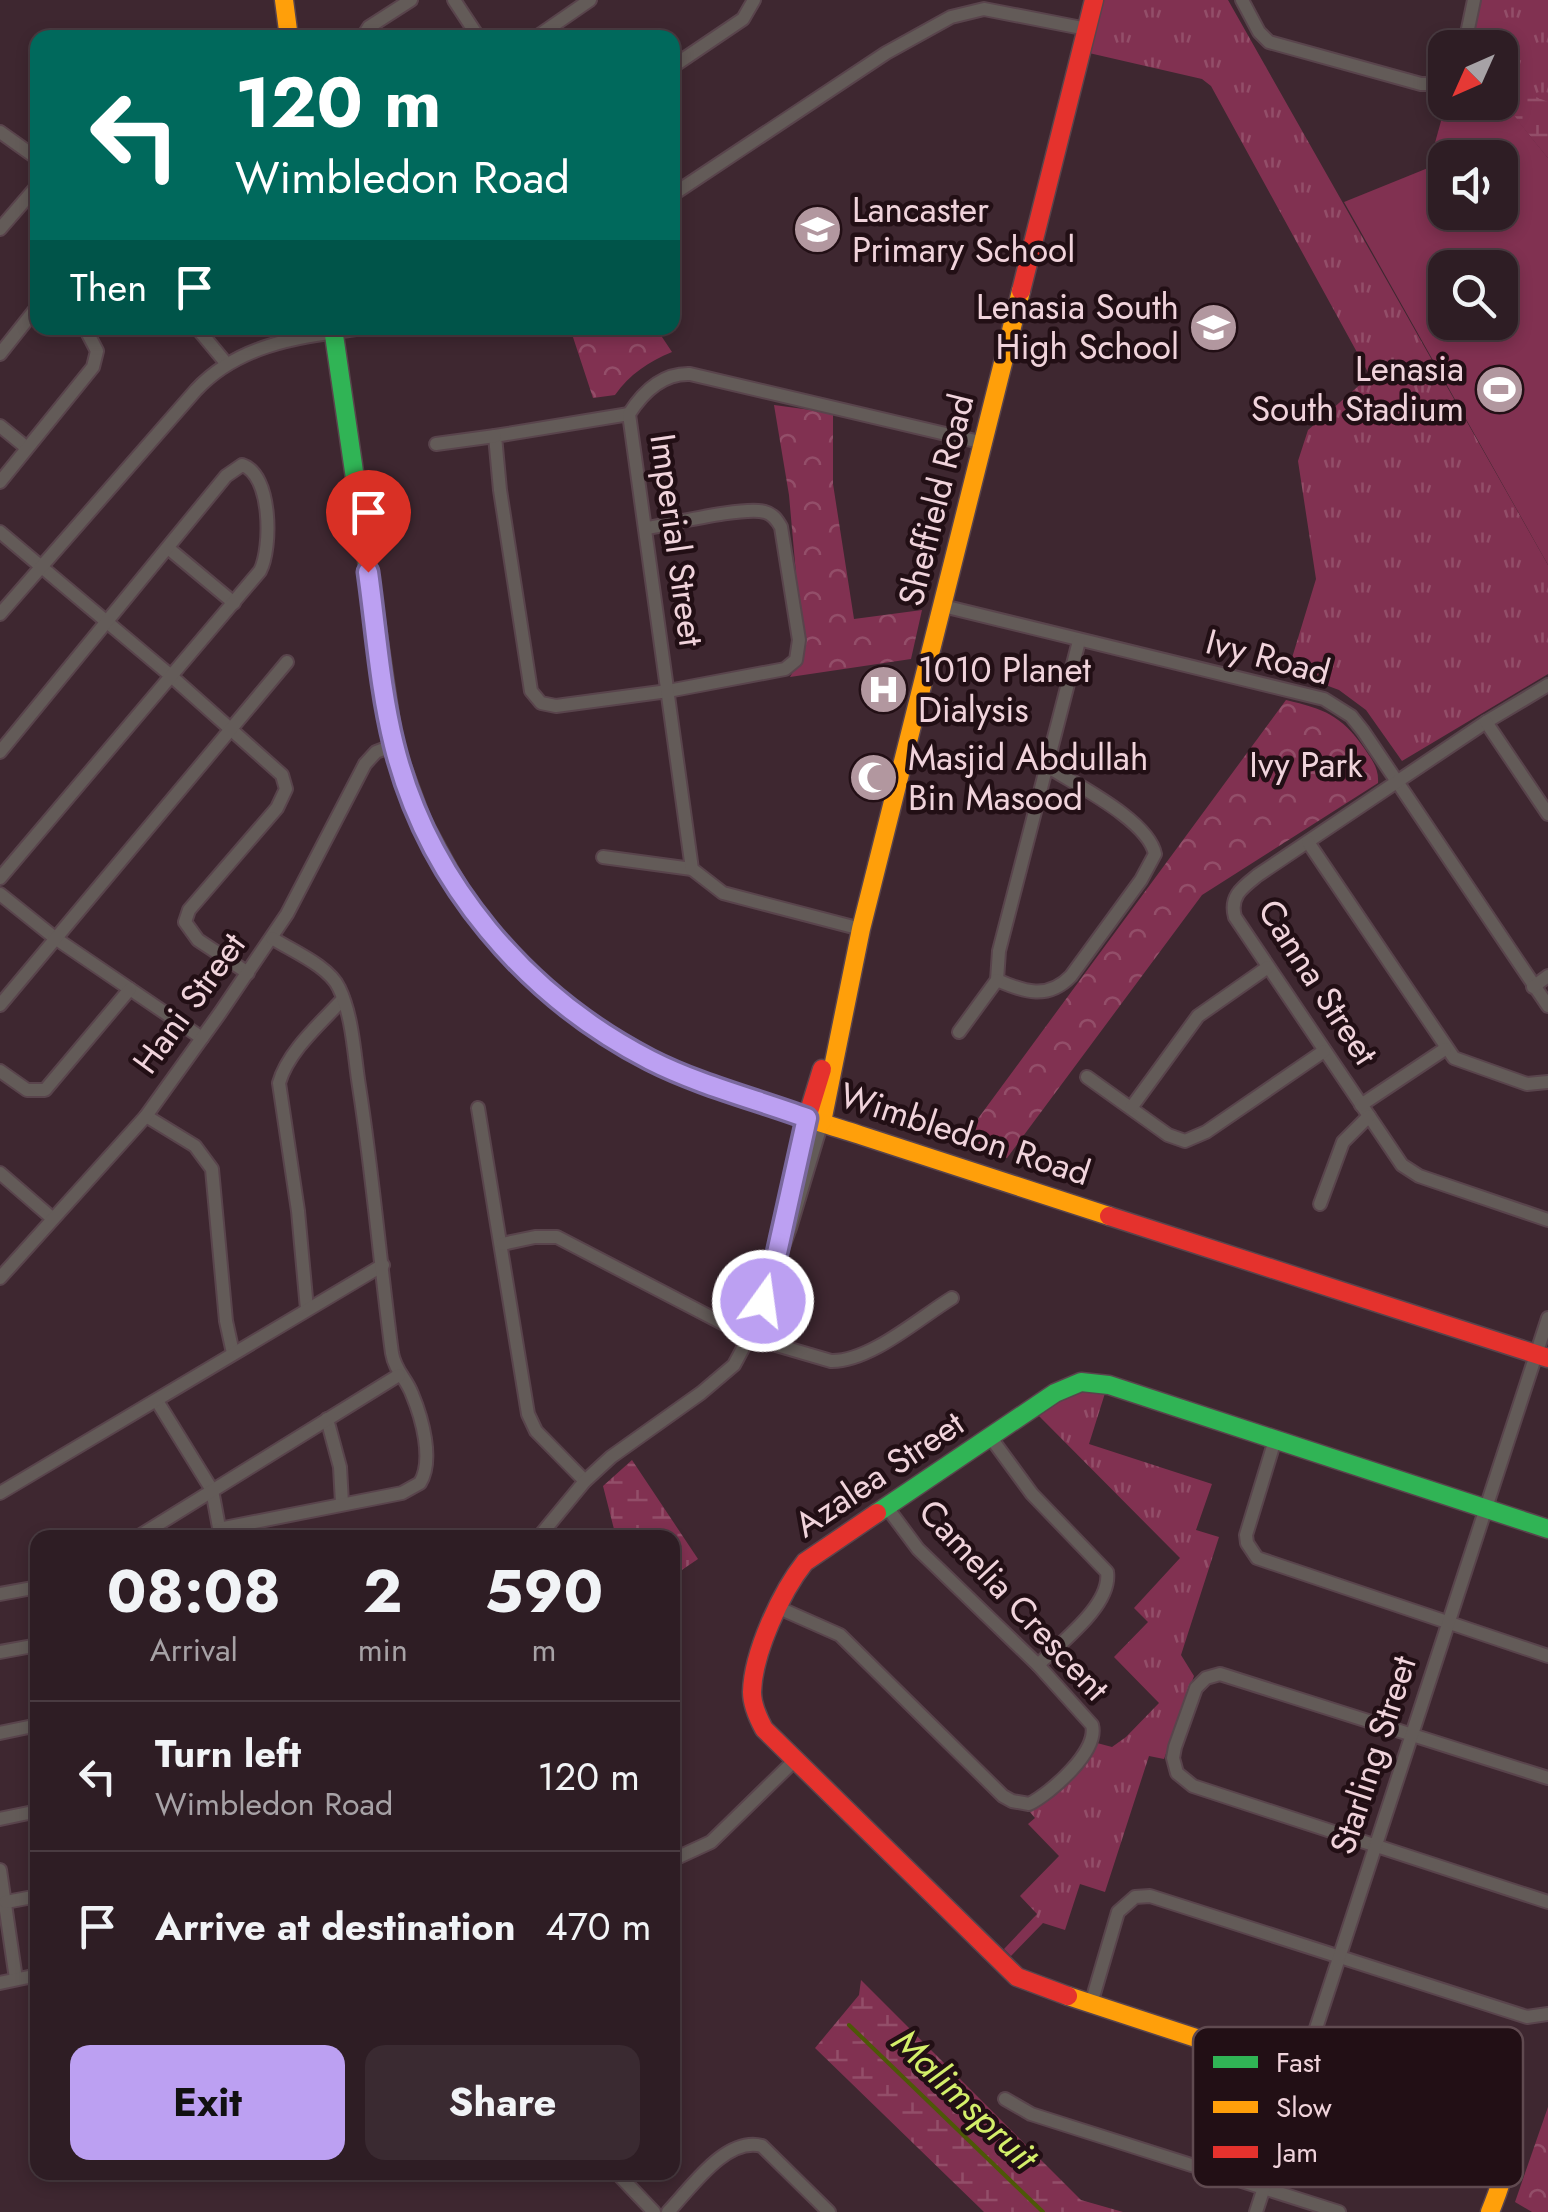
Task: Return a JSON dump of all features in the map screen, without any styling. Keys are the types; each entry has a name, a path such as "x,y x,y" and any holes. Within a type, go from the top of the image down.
{"street":[{"path":"284,0 288,30"},
{"path":"368,30 411,0"},
{"path":"454,0 473,30"},
{"path":"547,30 590,0"},
{"path":"680,61 743,18 754,0"},
{"name":"Sheffield Road","path":"814,1120 1094,0"},
{"path":"1242,0 1259,32 1269,42 1428,84"},
{"path":"1468,30 1474,0"},
{"path":"680,189 911,37 951,17 984,4 1087,28"},
{"path":"0,132 30,154"},
{"path":"0,228 30,194"},
{"path":"0,354 30,316"},
{"path":"0,482 93,366 97,351 89,335"},
{"path":"203,335 226,363"},
{"path":"0,614 196,390 226,363 274,344 312,335"},
{"name":"Wimbledon Road","path":"334,335 394,745 422,821 461,894 527,974 586,1021 677,1072 814,1120 1542,1355"},
{"name":"Imperial Street","path":"692,869 648,528 636,479 629,414 643,395 679,373 984,443"},
{"path":"436,444 629,414"},
{"path":"0,426 27,448"},
{"path":"495,436 531,691 548,706 668,692 785,669 796,660 799,640 781,527 776,518 768,512 747,511 648,528"},
{"path":"0,752 226,476 242,464 252,468 262,482 266,551 260,571 0,878"},
{"path":"0,532 278,768 286,789 277,808 189,910 184,922 198,940 248,973"},
{"path":"168,548 234,602"},
{"name":"Ivy Road","path":"942,606 1324,699 1351,716 1548,1006"},
{"path":"959,1032 997,980 999,951 1079,641"},
{"path":"0,1006 286,662"},
{"name":"Canna Street","path":"1548,685 1486,722 1258,875 1233,901 1235,917 1394,1154 1410,1172 1548,1220"},
{"path":"1486,722 1548,814"},
{"name":"Hani Street","path":"0,1278 146,1116 272,938 314,868 365,764 376,752 394,745"},
{"path":"997,980 1042,993 1065,983 1141,880 1155,854 1149,838 1134,823 1046,766"},
{"path":"1308,842 1445,1049 1454,1058 1478,1068 1528,1084 1548,1082"},
{"path":"603,858 692,869 722,893 861,929"},
{"path":"0,894 56,938 202,1038"},
{"path":"232,1530 402,1492 420,1483 425,1475 426,1452 414,1398 393,1360 354,1046 343,999 329,976 272,938"},
{"path":"1131,1108 1198,1016 1268,967"},
{"path":"1533,987 1548,976"},
{"path":"0,1071 27,1090 45,1090 130,988"},
{"path":"307,1309 298,1211 279,1083 300,1047 343,999"},
{"path":"1320,1204 1343,1142 1365,1111 1445,1049"},
{"path":"1087,1076 1178,1140 1194,1139 1324,1051"},
{"path":"478,1108 531,1423 585,1481"},
{"path":"146,1116 195,1146 212,1168 223,1298 234,1353"},
{"path":"545,1530 611,1456 726,1374 749,1336 790,1228 814,1120"},
{"path":"0,1174 52,1218"},
{"path":"502,1244 557,1237 749,1336 831,1360 845,1361 864,1354 952,1298"},
{"path":"0,1493 383,1265"},
{"name":"Starling Street","path":"1316,2027 1486,1508 1542,1355 1548,1318"},
{"path":"149,1530 399,1375"},
{"name":"Azalea Street","path":"1193,2036 1039,1987 1008,1970 764,1729 752,1696 759,1662 790,1580 805,1562 1067,1386 1091,1382 1548,1530"},
{"path":"157,1401 212,1490 219,1530"},
{"path":"327,1420 340,1467 342,1503"},
{"path":"991,1438 1032,1494 1096,1557 1106,1572 1106,1590 1098,1605 1038,1666"},
{"path":"1275,1440 1246,1535 1257,1558 1548,1656"},
{"name":"Camelia Crescent","path":"780,1608 840,1634 1003,1796 1029,1804 1045,1794 1082,1758 1093,1740 1092,1725 1038,1666 918,1549 886,1506"},
{"path":"0,1594 30,1588"},
{"path":"0,1652 30,1646"},
{"path":"1548,1778 1220,1674 1206,1678 1196,1688 1173,1758 1177,1773 1194,1786 1548,1902"},
{"path":"0,1733 30,1726"},
{"path":"680,1856 711,1842 795,1760"},
{"path":"0,1819 30,1813"},
{"path":"0,1870 16,1979"},
{"path":"1091,2004 1118,1912 1134,1897 1150,1896 1527,2017 1548,2014"},
{"path":"6,1902 30,1898"},
{"path":"0,1983 30,1976"},
{"path":"1004,2098 1032,2114 1193,2164"},
{"path":"668,2212 730,2149 752,2143 762,2146 829,2212"},
{"path":"624,2180 654,2212"},
{"name":"Starling Street","path":"1256,2212 1264,2187"},
{"path":"1267,2187 1339,2212"},
{"name":"Azalea Street","path":"1490,2212 1498,2187"}],"green space":[{"path":"1104,0 1228,0 1548,565 1548,674 1402,761 1366,710 1339,690 1288,671 1316,579 1298,461 1308,430 1370,376 1211,86 1202,79 1089,53"},
{"path":"1481,0 1548,0 1548,158 1517,120 1518,30 1474,30"},
{"path":"1524,92 1548,102 1548,158 1517,120 1518,95"},
{"name":"Lenasia South Stadium","path":"1441,120 1517,120 1548,158 1548,565 1344,202 1428,168 1428,230 1518,230 1518,140 1436,140"},
{"path":"572,335 661,335 672,352 640,369 615,395 593,398"},
{"path":"774,405 833,413 833,484 854,619 922,610 911,659 790,677 803,653 789,495"},
{"name":"Ivy Park","path":"1286,700 1321,710 1347,728 1372,760 1378,783 1202,895 1007,1158 960,1143"},
{"path":"1081,1389 1106,1390 1089,1444 1212,1484 1196,1530 1219,1537 1181,1655 1194,1676 1164,1759 1149,1756 1105,1892 1080,1884 1065,1930 1043,1923 1011,1956 1004,1949 1037,1914 1020,1896 1059,1856 1028,1824 1035,1818 1029,1811 1097,1743 1112,1747 1159,1703 1114,1657 1148,1622 1134,1608 1180,1558 1037,1414 1058,1398"},
{"path":"632,1460 679,1530 614,1530 603,1486"},
{"path":"680,1532 698,1559 680,1571"},
{"path":"861,1980 1081,2200 1123,2212 984,2212 815,2048 859,1995"},
{"path":"1548,2107 1548,2212 1532,2212 1515,2202"}],"waterway":[{"name":"Malimspruit","path":"849,2025 1043,2212"}],"traffic: fast":[{"path":"334,335 394,745 422,821 447,867"},
{"path":"877,1513 1055,1393 1081,1382 1109,1385 1548,1529"}],"traffic: slow":[{"path":"284,0 288,30"},
{"path":"822,1122 861,929 1021,291"},
{"path":"447,867 490,932 544,988 607,1035 641,1054 745,1098 1109,1216"},
{"path":"1068,1996 1193,2037"},
{"path":"1490,2212 1499,2187"}],"traffic: jam":[{"path":"1021,291 1094,0"},
{"path":"807,1118 822,1069"},
{"path":"1109,1216 1548,1358"},
{"path":"877,1513 805,1562 787,1589 757,1659 752,1692 758,1716 764,1729 1017,1977 1068,1996"}],"place":[{"name":"Lancaster Primary School","path":"817,230"},
{"name":"Lenasia South High School","path":"1214,327"},
{"name":"Lenasia South Stadium","path":"1499,389"},
{"name":"1010 Planet Dialysis","path":"883,690"},
{"name":"Masjid Abdullah Bin Masood","path":"873,778"}],"route":[{"path":"368,572 394,745 437,853 484,926 527,974 617,1041 677,1072 807,1118 763,1301"}]}
